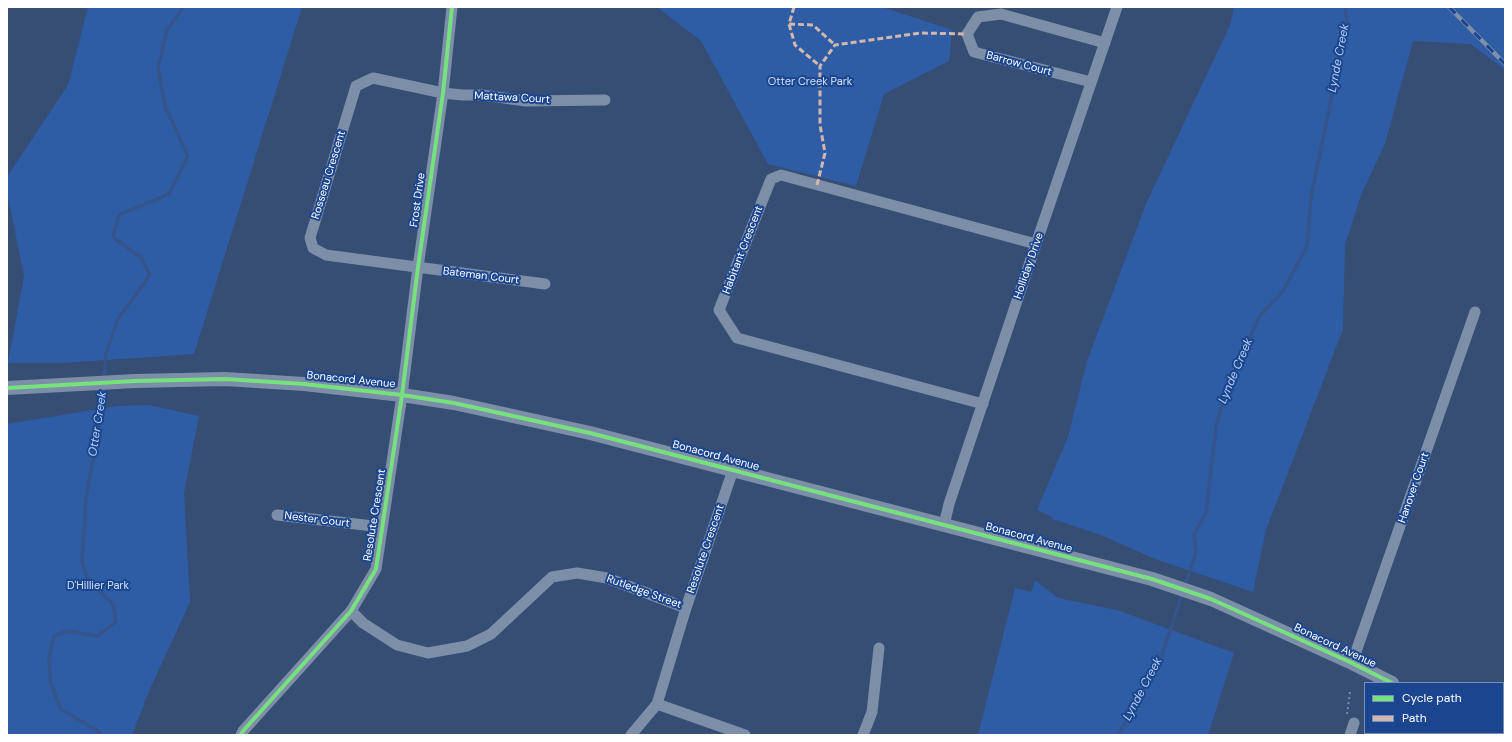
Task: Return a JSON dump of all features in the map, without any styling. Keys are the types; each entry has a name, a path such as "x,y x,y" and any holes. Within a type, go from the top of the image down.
{"street":[{"name":"Frost Drive","path":"402,395 418,268 443,93 452,7"},
{"name":"Holliday Drive","path":"944,525 949,504 1117,7"},
{"name":"Barrow Court","path":"1091,82 974,52 966,34 978,17 1001,14 1105,43"},
{"name":"Rosseau Crescent","path":"418,268 326,255 313,248 310,238 356,86 373,78 443,93"},
{"name":"Mattawa Court","path":"443,93 482,95 526,101 605,100"},
{"name":"Habitant Crescent","path":"983,404 737,338 719,310 771,179 781,175 1036,244"},
{"name":"Bateman Court","path":"418,268 545,284"},
{"name":"Hanover Court","path":"1352,663 1475,312"},
{"name":"Bonacord Avenue","path":"7,388 135,381 225,380 304,384 402,395 454,403 590,433 1152,579 1211,599 1352,663 1390,682"},
{"name":"Resolute Crescent","path":"241,735 242,731 351,611 376,569 402,395"},
{"name":"Resolute Crescent","path":"631,735 657,704 686,608 733,470"},
{"name":"Nester Court","path":"277,515 382,527"},
{"name":"Rutledge Street","path":"351,611 363,624 397,645 428,653 467,646 491,634 552,578 558,576 577,573 607,578 686,608"},
{"path":"863,735 872,712 879,648"},
{"path":"657,704 746,735"},
{"path":"1350,735 1354,723"}],"path":[{"path":"1350,692 1347,714 1354,723"}],"green space":[{"path":"88,7 302,7 194,354 62,363 8,363 24,276 7,192 7,177 68,85"},
{"name":"Otter Creek Park","path":"657,7 882,7 952,30 949,61 884,94 856,186 768,164 701,41"},
{"path":"1234,7 1505,7 1505,70 1471,44 1413,41 1385,144 1361,195 1345,245 1343,329 1266,530 1253,592 1155,559 1101,535 1052,519 1053,517 1037,510 1068,437 1087,361 1146,204 1230,25"},
{"name":"D'Hillier Park","path":"149,405 199,416 184,493 190,602 150,689 132,735 7,735 7,424 117,406"},
{"path":"1035,580 1058,598 1117,610 1234,653 1208,735 978,735 1015,588 1031,592"}],"waterway":[{"name":"Otter Creek","path":"104,380 106,353 118,319 150,275 141,258 113,237 119,215 169,194 188,156 165,106 158,68 167,30 184,7"},
{"name":"Lynde Creek","path":"1185,586 1196,552 1194,534 1206,513 1216,426 1225,394 1259,317 1283,291 1307,246 1311,197 1347,23 1345,7"},
{"name":"Otter Creek","path":"99,735 99,732 61,709 51,684 49,658 54,636 68,631 97,636 116,622 113,604 87,578 82,561 86,497 103,406 104,386"},
{"name":"Lynde Creek","path":"1118,735 1160,661 1183,592"}],"railway":[{"path":"1449,7 1505,64"}],"marked path":[{"path":"794,7 789,24 795,45 820,66"},
{"path":"789,24 813,25 835,45"},
{"path":"817,185 825,153 820,125 820,66 835,45 920,33 967,34"}],"cycle path":[{"path":"241,735 351,611 376,569 402,395 418,267 443,93 452,7"},
{"path":"7,388 135,381 225,379 304,384 402,395 454,403 590,433 1152,579 1211,599 1352,663 1390,682"}]}
